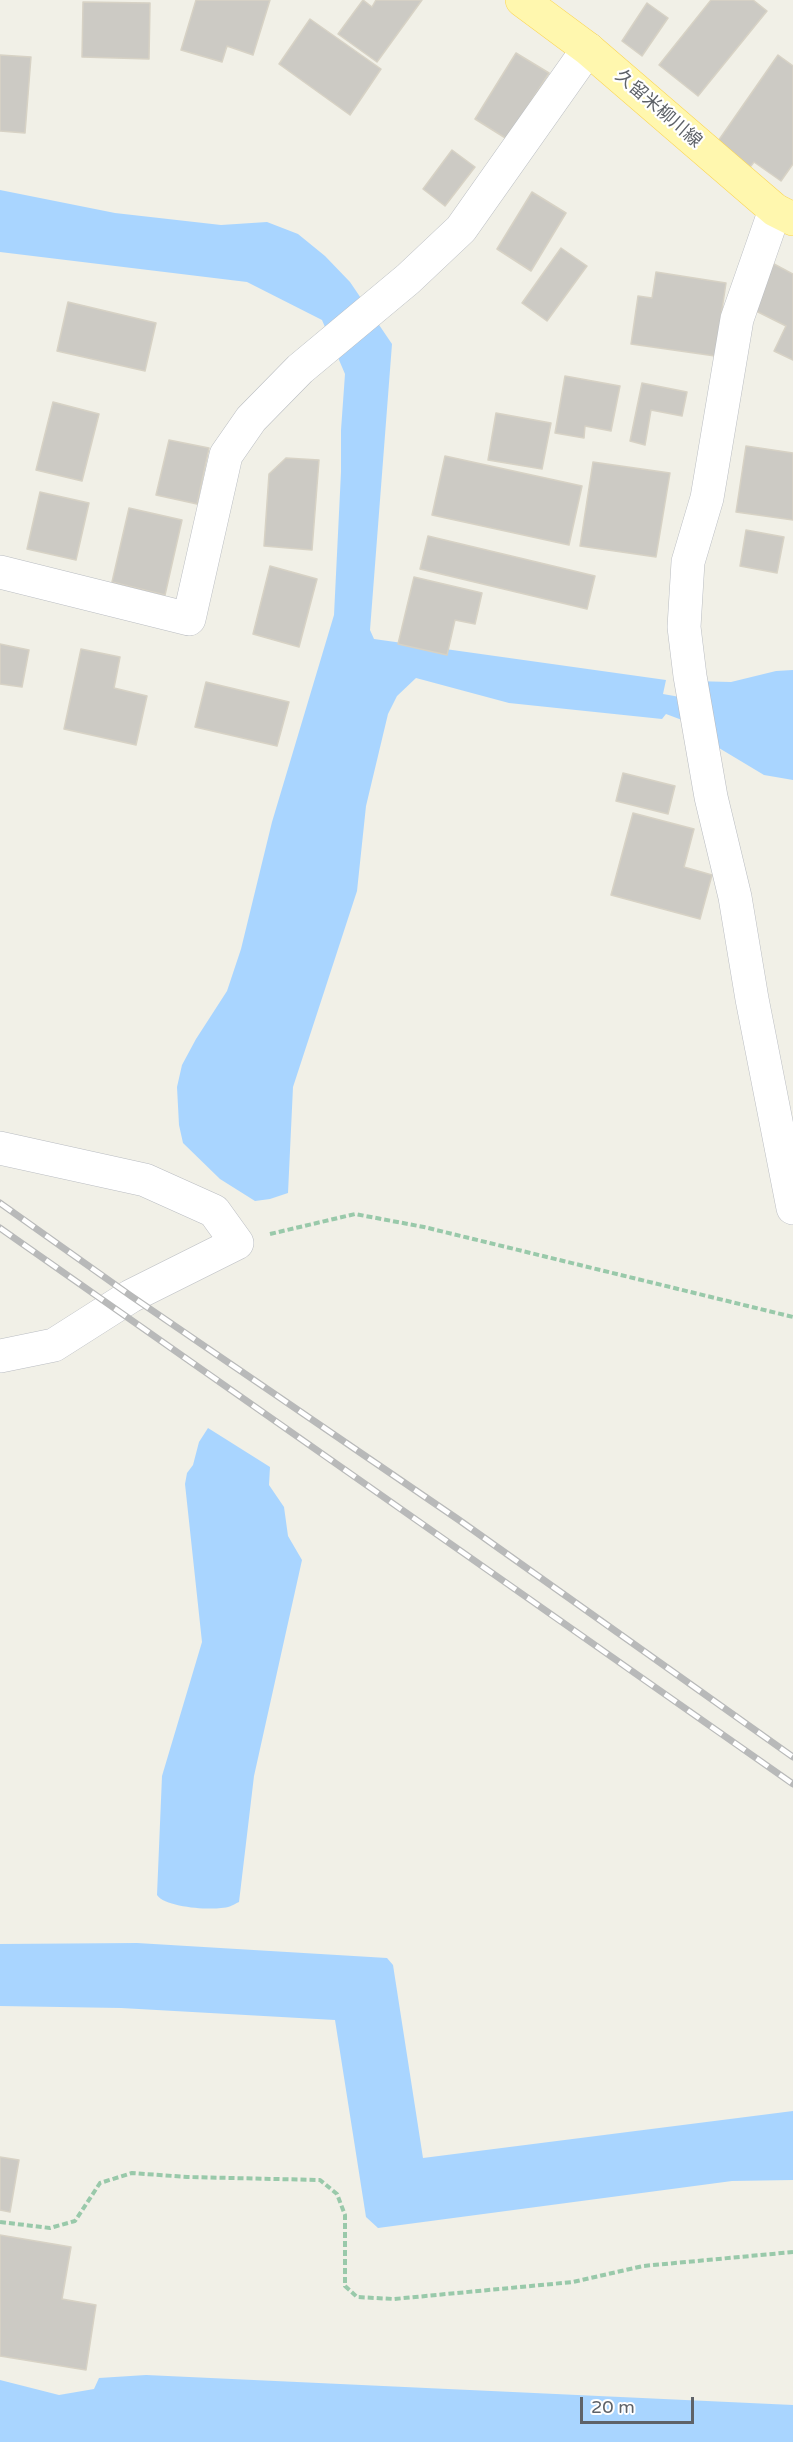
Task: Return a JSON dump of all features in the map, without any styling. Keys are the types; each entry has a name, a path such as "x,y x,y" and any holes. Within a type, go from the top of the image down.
{"main road":[{"name":"久留米柳川線","path":"522,0 588,48 784,214"}],"street":[{"path":"0,572 189,619 226,455 251,419 300,369 408,279 461,229 588,48"},
{"path":"784,214 737,319 707,498 688,562 684,627 711,797 735,897 752,999 793,1208"},
{"path":"0,1148 145,1180 214,1211 237,1243 131,1296 54,1345 0,1356"}],"path":[{"path":"237,1243 355,1214 424,1227 793,1317"},
{"path":"0,2222 50,2228 75,2221 100,2183 132,2173 187,2177 320,2180 337,2194 345,2215 345,2286 357,2297 394,2299 573,2282 643,2266 793,2252"}],"water":[{"path":"0,190 115,213 221,225 267,222 298,234 325,256 350,282 392,344 370,630 374,639 666,680 663,694 691,699 693,681 731,682 776,671 793,670 793,780 764,775 689,730 682,720 666,714 662,719 509,703 416,678 397,696 388,714 366,806 357,891 293,1087 288,1193 270,1199 255,1201 220,1179 183,1143 179,1125 177,1087 182,1065 227,991 241,949 272,822 334,615 345,374 322,320 247,282 0,252"},
{"path":"208,1428 270,1467 269,1485 284,1507 288,1536 302,1560 254,1776 239,1902 228,1907 214,1909 177,1905 157,1895 162,1776 202,1642 185,1484 199,1442"},
{"path":"137,1943 387,1958 393,1965 423,2158 793,2111 793,2180 732,2181 378,2228 366,2217 335,2020 121,2008 0,2006 0,1944"},
{"path":"146,2375 793,2405 793,2442 0,2442 0,2380 59,2395 94,2389 99,2378"}],"building":[{"path":"196,0 270,0 253,55 227,46 222,62 181,50"},
{"path":"363,0 372,7 376,0 422,0 377,62 338,34"},
{"path":"711,0 753,0 767,11 698,96 659,65"},
{"path":"83,2 150,3 149,59 82,57"},
{"path":"647,3 668,18 642,56 622,41"},
{"path":"310,19 381,69 350,115 279,64"},
{"path":"516,53 549,73 507,139 475,119"},
{"path":"0,55 31,57 25,133 0,131"},
{"path":"778,55 793,66 793,164 781,181 754,162 747,171 714,147"},
{"path":"452,150 475,167 445,206 423,189"},
{"path":"532,192 566,213 531,271 497,249"},
{"path":"561,248 587,266 547,321 522,303"},
{"path":"774,264 793,274 793,360 774,351 786,326 752,309"},
{"path":"656,272 726,283 715,356 631,344 638,296 652,298"},
{"path":"68,302 156,323 145,371 57,351"},
{"path":"565,376 620,386 611,431 585,426 584,438 555,433"},
{"path":"642,383 687,392 682,416 651,410 645,445 630,441"},
{"path":"53,402 99,414 82,481 36,470"},
{"path":"496,413 551,423 542,469 488,460"},
{"path":"169,440 209,448 197,504 156,495"},
{"path":"746,446 793,453 793,520 736,512"},
{"path":"445,456 582,486 569,545 432,515"},
{"path":"286,458 319,460 312,550 264,546 269,474"},
{"path":"593,462 670,473 656,557 580,546"},
{"path":"40,492 89,503 76,560 27,549"},
{"path":"129,508 182,520 165,595 112,582"},
{"path":"746,530 784,537 777,573 740,566"},
{"path":"428,536 595,576 587,609 420,569"},
{"path":"270,566 317,579 299,647 253,634"},
{"path":"414,577 482,593 475,624 455,620 447,655 398,644"},
{"path":"0,644 29,650 22,687 0,684"},
{"path":"81,649 120,657 114,688 147,696 136,745 64,729"},
{"path":"206,682 289,702 277,746 195,727"},
{"path":"623,773 675,786 668,814 616,801"},
{"path":"633,813 694,829 684,867 712,875 700,919 611,895"},
{"path":"0,2157 19,2160 10,2212 0,2210"},
{"path":"0,2235 71,2247 62,2299 96,2305 86,2370 0,2356"}],"railway":[{"path":"0,1203 131,1296 459,1520 793,1757"},
{"path":"0,1228 793,1784"}]}
